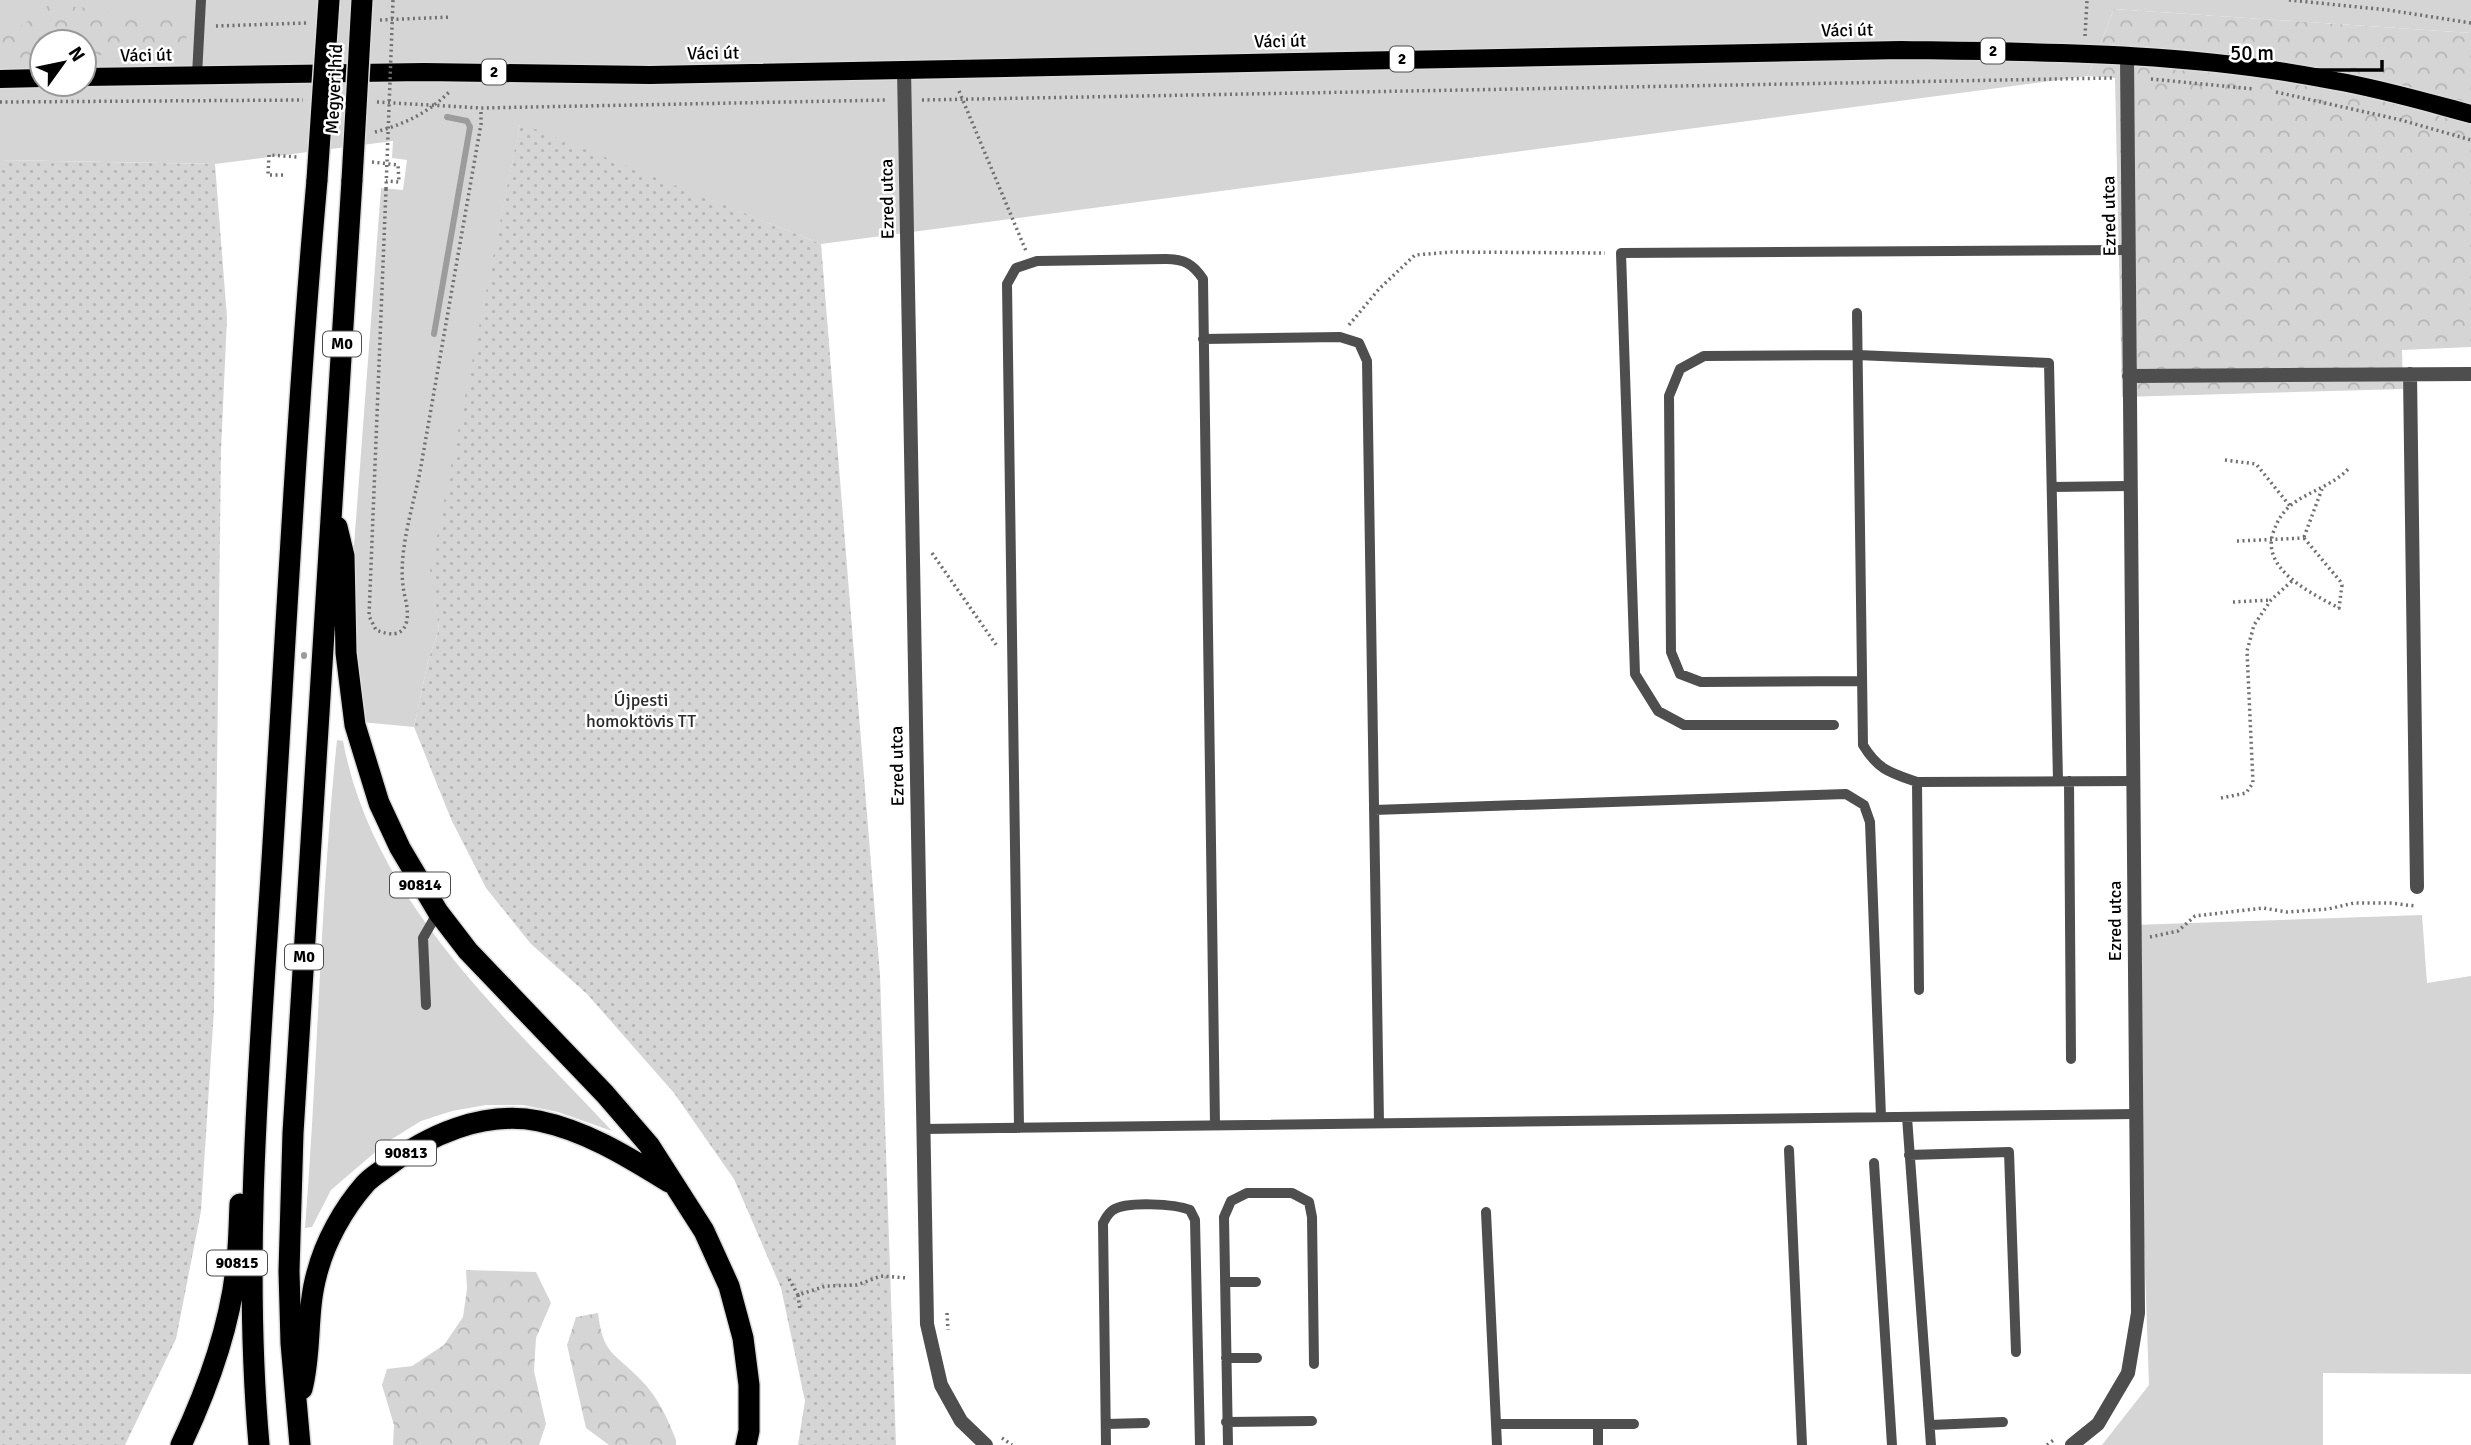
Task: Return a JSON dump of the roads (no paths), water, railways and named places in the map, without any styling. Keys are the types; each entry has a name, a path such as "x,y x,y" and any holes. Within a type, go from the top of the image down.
{"highway":[{"name":"Megyeri híd","path":"259,1074 306,310 329,0"},
{"name":"Megyeri híd","path":"332,508 362,0"},
{"name":"M0","path":"300,1445 291,1343 289,1271 293,1133 332,508"},
{"name":"90814","path":"332,508 344,556 346,653 355,725 379,803 406,859 438,912 468,951 623,1114 649,1145 672,1184"},
{"name":"90815","path":"181,1445 201,1403 236,1270 244,1146 259,1074"},
{"name":"M0","path":"259,1074 252,1258 259,1445"},
{"name":"90813","path":"298,1405 307,1369 316,1274 327,1244 344,1212 366,1182 398,1157 436,1135 461,1127 501,1120 537,1121 583,1133 672,1184 704,1231 729,1286 743,1338 749,1385 749,1431 746,1445"}],"main road":[{"name":"Váci út","path":"98,78 468,72 650,75 1901,50 2085,52 2243,67 2335,80 2471,114"},
{"path":"0,79 28,78"}],"street":[{"name":"Ezred utca","path":"2072,1445 2098,1423 2128,1373 2138,1313 2127,56"},
{"name":"Ezred utca","path":"904,69 927,1324 941,1385 961,1421 990,1438"},
{"path":"2410,374 2417,887"},
{"path":"2129,376 2471,374"}],"lane":[{"path":"197,75 201,0"},
{"path":"1834,725 1684,725 1658,712 1635,674 1621,253 2129,250"},
{"path":"1019,1128 1007,284 1016,268 1037,261 1179,259 1194,266 1203,279 1215,1125"},
{"path":"1857,313 1863,745 1872,760 1885,771 1917,782 2133,781"},
{"path":"1203,339 1340,337 1359,343 1367,361 1379,1123"},
{"path":"1861,681 1701,682 1680,674 1671,652 1669,396 1680,369 1704,356 1857,355 2049,363 2071,1059"},
{"path":"2052,486 2129,486"},
{"path":"1917,782 1919,990"},
{"path":"1374,810 1846,794 1864,805 1870,822 1881,1117"},
{"path":"426,1005 423,938 438,912"},
{"path":"923,1129 2136,1114"},
{"path":"1907,1117 1931,1445"},
{"path":"1788,1150 1802,1445"},
{"path":"1909,1155 2009,1152 2016,1352"},
{"path":"1874,1163 1892,1445"},
{"path":"1228,1445 1224,1217 1231,1201 1247,1193 1292,1193 1309,1202 1312,1217 1314,1364"},
{"path":"1106,1445 1103,1223 1109,1212 1121,1206 1179,1205 1190,1210 1195,1220 1200,1445"},
{"path":"1486,1212 1497,1445"},
{"path":"1225,1282 1256,1282"},
{"path":"1226,1358 1257,1358"},
{"path":"1226,1422 1312,1421"},
{"path":"1930,1425 2003,1422"},
{"path":"1106,1424 1145,1423"},
{"path":"1497,1424 1634,1423"},
{"path":"1598,1424 1598,1445"}],"waterway":[{"path":"434,334 470,127 467,121 447,117"}],"park label":[{"name":"Újpesti homoktövis TT","path":"641,710"}]}
